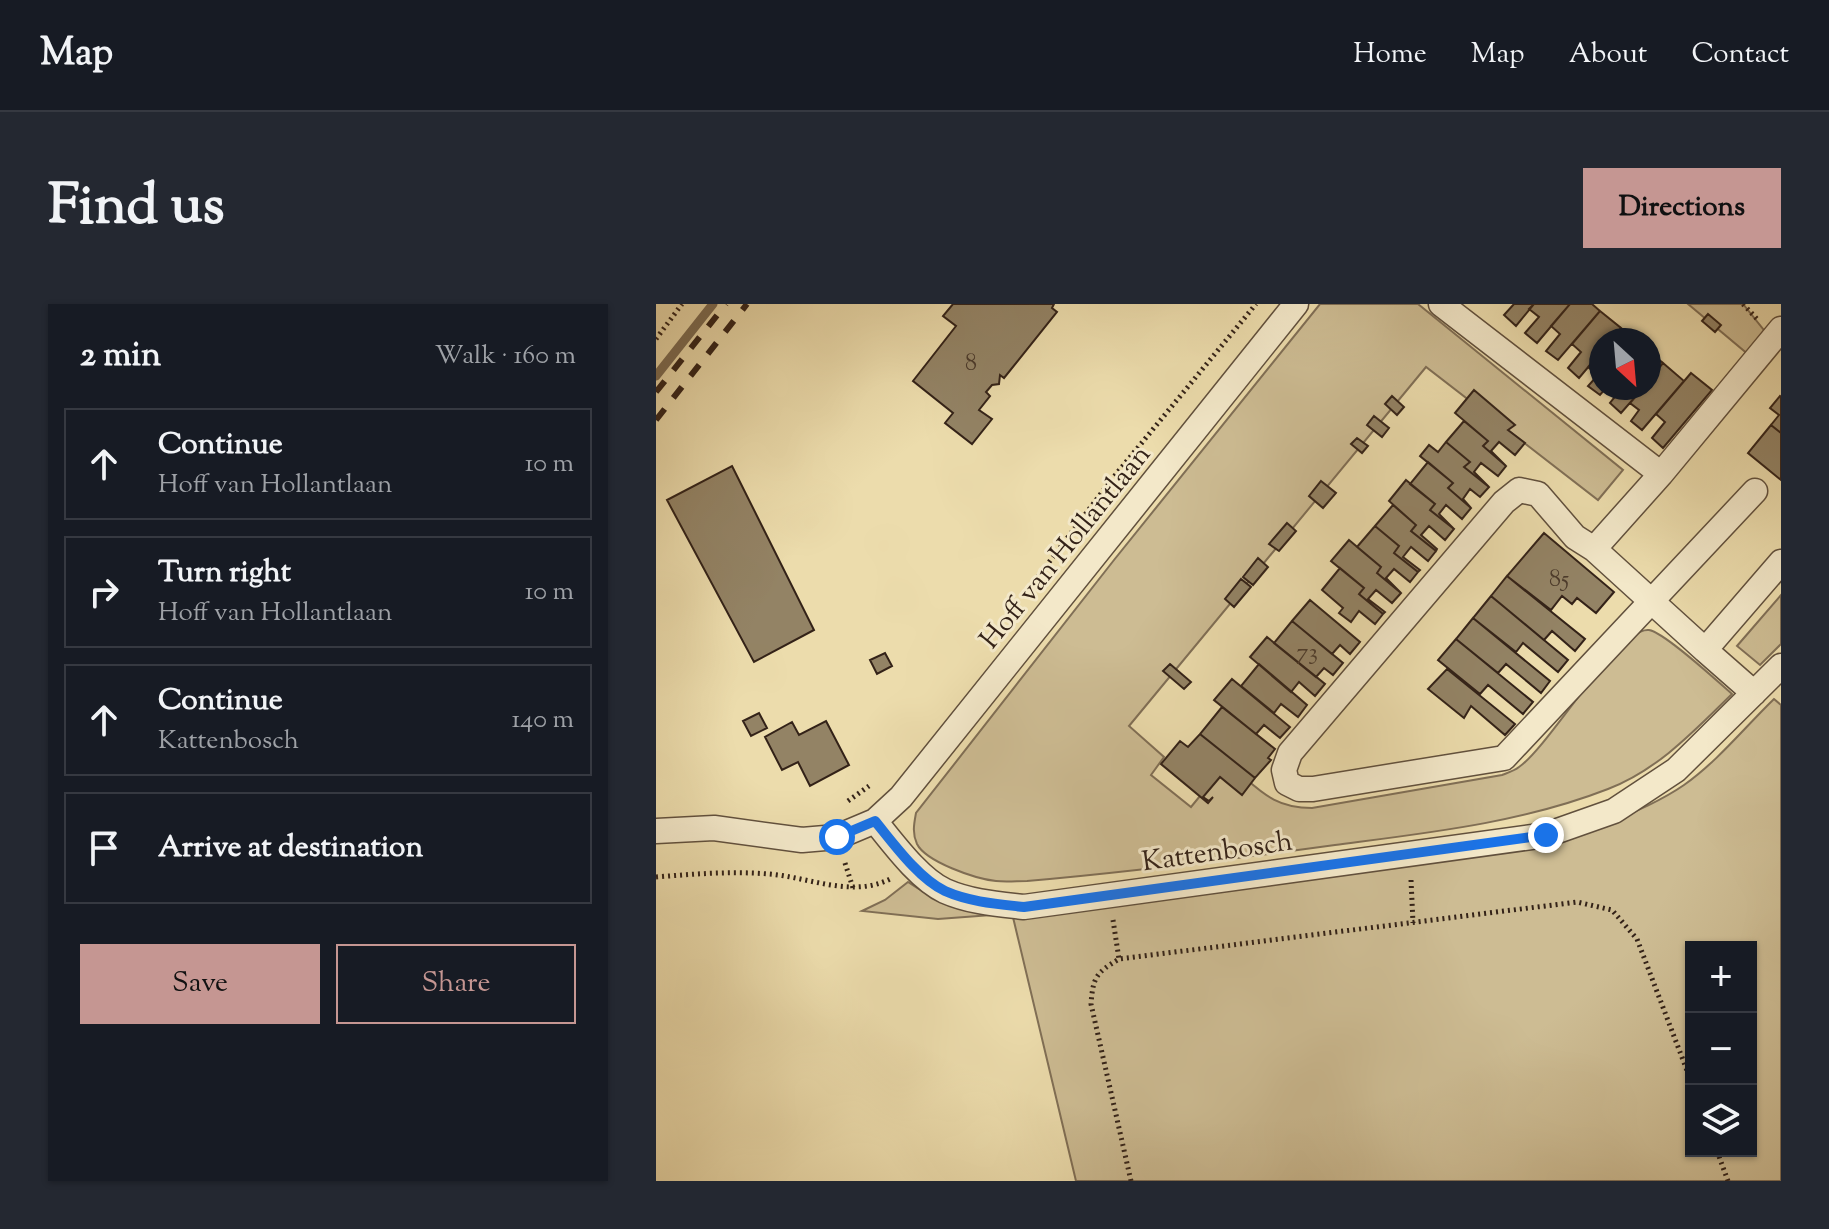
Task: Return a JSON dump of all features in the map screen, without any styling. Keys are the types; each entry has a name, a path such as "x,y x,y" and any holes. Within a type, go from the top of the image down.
{"street":[{"name":"Hoff van Hollantlaan","path":"656,831 714,828 802,840 837,837 875,821 901,797 1296,304"},
{"path":"1441,304 1661,474"},
{"path":"1594,549 1661,474 1781,329"},
{"name":"Kattenbosch","path":"1754,693 1651,603 1594,549 1575,537 1538,494 1519,490 1290,753 1284,770 1287,783 1299,789 1313,789 1504,758 1651,603 1755,491"},
{"path":"1705,650 1781,562"},
{"name":"Kattenbosch","path":"914,866 942,890 976,902 1024,907 1546,835 1614,811 1676,770 1781,666"},
{"path":"875,821 914,866"}],"path":[{"path":"656,339 682,304"},
{"path":"1029,589 1112,479 1256,304"},
{"path":"837,837 834,812 871,784"},
{"path":"1410,854 1413,923"},
{"path":"656,877 716,873 771,874 853,888 884,883 914,866"},
{"path":"1109,895 1119,959"},
{"path":"1131,1181 1091,1004 1093,981 1101,970 1119,959 1577,902 1612,910 1637,939 1685,1065"},
{"path":"1719,1157 1728,1181"}],"shaded area":[{"path":"1320,304 1418,304 1623,470 1598,500 1426,367 1129,726 1164,757 1151,775 1191,807 1227,763 1275,800 1312,808 1502,775 1517,768 1532,755 1620,647 1636,634 1649,630 1678,648 1732,694 1675,748 1626,781 1575,801 1508,818 1439,831 1258,855 1027,881 987,880 930,857 915,840 916,813"},
{"path":"1688,304 1743,304 1767,334 1749,355"},
{"path":"1781,595 1781,644 1760,665 1737,646"},
{"path":"1774,699 1781,705 1781,1181 1076,1181 1012,913 1589,831 1673,792 1720,755"},
{"path":"908,882 948,903 992,915 938,919 862,911 885,900"}],"building":[{"path":"953,304 1054,304 1052,308 1057,312 1004,378 1000,375 999,384 992,385 986,392 990,396 979,410 992,419 972,444 945,423 953,413 913,381 956,326 943,316"},
{"path":"1514,304 1534,304 1516,326 1504,315"},
{"path":"1534,304 1570,304 1537,343 1525,333 1539,317 1529,309"},
{"path":"1570,304 1592,304 1600,311 1558,360 1546,351 1560,334 1551,326"},
{"path":"1600,311 1621,328 1589,328 1589,366 1579,378 1568,368 1581,352 1572,344"},
{"path":"1708,314 1721,325 1715,332 1702,321"},
{"path":"1663,363 1684,381 1642,430 1631,421 1639,410 1630,403 1633,400 1661,400"},
{"path":"1691,373 1712,390 1663,448 1652,438 1665,422 1656,414"},
{"path":"1474,390 1515,425 1508,430 1525,443 1515,455 1499,442 1491,451 1506,466 1483,446 1488,441 1455,413"},
{"path":"1392,396 1404,407 1397,415 1385,404"},
{"path":"1780,396 1781,433 1771,425 1779,415 1770,408"},
{"path":"1612,400 1632,400 1621,413 1610,403"},
{"path":"1374,416 1389,428 1382,437 1367,425"},
{"path":"1464,421 1488,441 1483,446 1506,466 1498,476 1481,463 1474,472 1489,487 1464,467 1470,462 1446,442"},
{"path":"1771,425 1781,433 1781,480 1748,453"},
{"path":"1357,438 1368,446 1362,453 1351,444"},
{"path":"1446,442 1470,462 1464,467 1489,487 1480,497 1470,489 1463,499 1471,508 1448,488 1453,483 1420,456 1429,445 1438,452"},
{"path":"1428,462 1453,483 1448,488 1471,508 1462,519 1446,505 1439,514 1454,529 1430,510 1435,504 1410,484"},
{"path":"732,466 814,630 754,662 667,500"},
{"path":"1406,480 1435,504 1430,510 1454,529 1445,540 1429,526 1421,535 1436,551 1411,531 1416,525 1389,501"},
{"path":"1321,481 1336,493 1323,508 1309,496"},
{"path":"1393,505 1416,525 1411,531 1436,551 1428,561 1411,547 1403,557 1420,570 1418,572 1394,553 1399,546 1375,526"},
{"path":"1287,523 1296,531 1279,551 1269,544"},
{"path":"1375,526 1399,546 1394,553 1418,572 1410,582 1394,569 1386,578 1401,593 1377,573 1381,567 1357,547"},
{"path":"1544,533 1614,592 1596,613 1577,598 1572,604 1562,596 1551,610 1507,576"},
{"path":"1349,540 1381,567 1377,573 1401,593 1392,603 1376,590 1368,599 1385,612 1383,614 1359,594 1364,588 1331,561"},
{"path":"1258,558 1268,567 1253,585 1243,577"},
{"path":"1340,568 1364,588 1359,594 1383,614 1375,624 1359,611 1351,622 1339,613 1343,608 1322,590"},
{"path":"1507,576 1585,639 1575,651 1552,631 1544,640 1491,596"},
{"path":"1241,579 1251,587 1234,607 1225,599"},
{"path":"1491,596 1568,660 1558,672 1523,643 1516,652 1473,618"},
{"path":"1310,600 1360,642 1350,654 1340,645 1332,654 1292,621"},
{"path":"1473,618 1550,681 1541,693 1506,664 1498,673 1456,639"},
{"path":"1292,621 1343,663 1333,675 1324,668 1316,677 1274,643"},
{"path":"1267,637 1325,684 1315,696 1299,682 1291,692 1250,657"},
{"path":"1456,639 1533,702 1523,714 1488,685 1480,694 1438,660"},
{"path":"885,653 892,666 877,674 870,660"},
{"path":"1170,664 1191,682 1184,689 1163,671"},
{"path":"1259,664 1307,705 1298,717 1281,704 1274,713 1241,686"},
{"path":"1447,669 1515,724 1505,735 1471,706 1464,718 1428,689"},
{"path":"1232,679 1290,727 1280,738 1264,725 1256,734 1214,700"},
{"path":"1222,707 1275,749 1268,758 1271,760 1255,778 1200,734"},
{"path":"759,713 767,728 751,736 743,721"},
{"path":"826,721 849,765 810,786 798,762 782,770 765,737 792,722 799,735"},
{"path":"1200,734 1255,778 1242,795 1220,777 1203,797 1209,801 1213,797 1208,803 1161,764 1180,741 1188,747"}],"waterway":[{"path":"656,376 713,304"}],"railway":[{"path":"656,392 726,304"},
{"path":"656,420 747,304"}],"route":[{"path":"837,837 875,821 914,866 942,890 976,902 1024,907 1546,835"}]}
